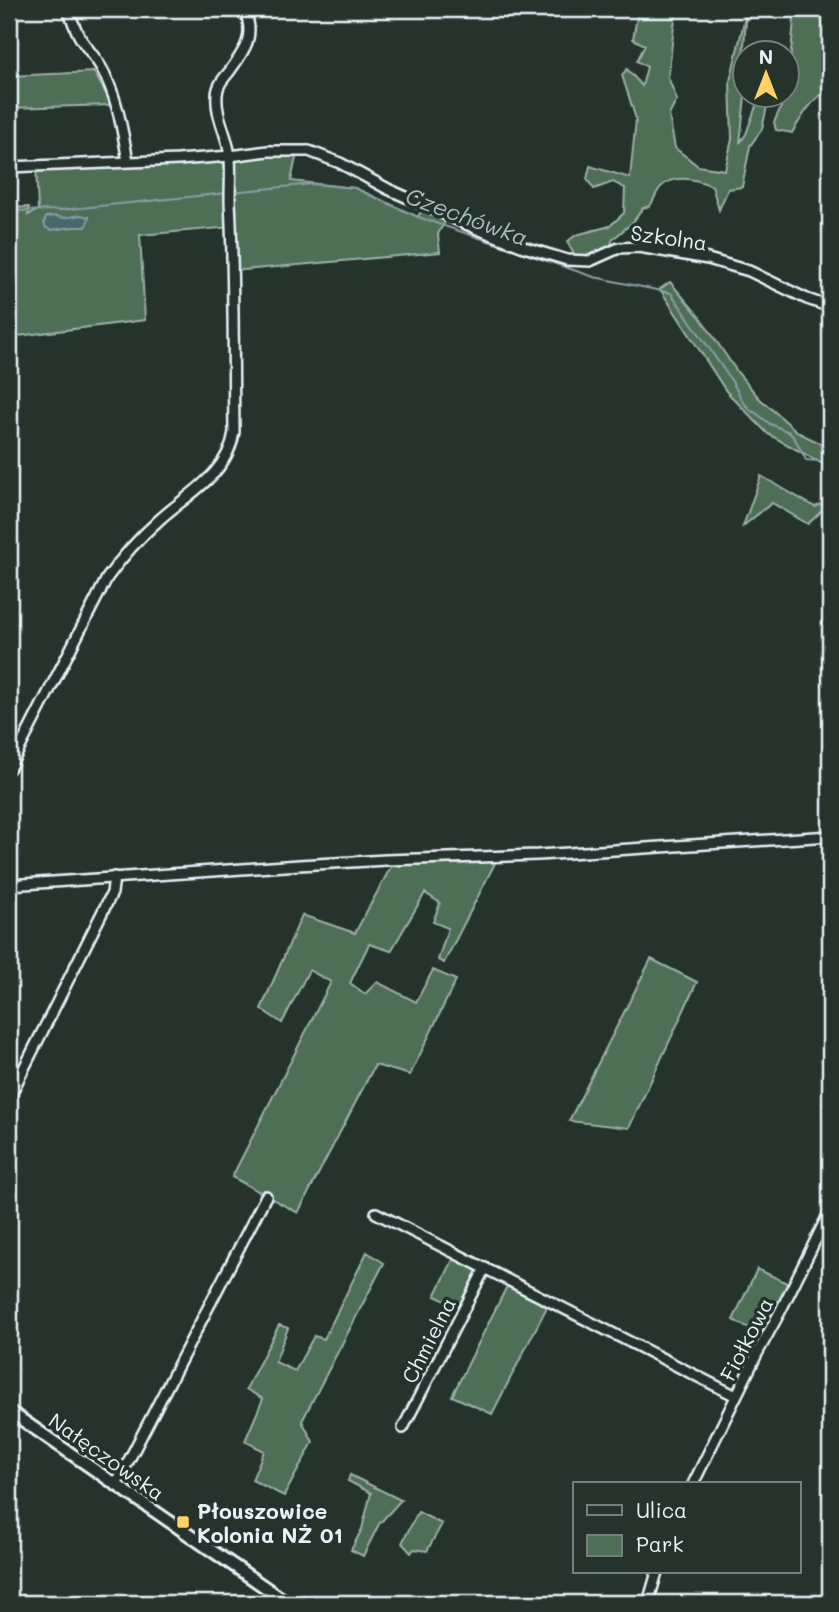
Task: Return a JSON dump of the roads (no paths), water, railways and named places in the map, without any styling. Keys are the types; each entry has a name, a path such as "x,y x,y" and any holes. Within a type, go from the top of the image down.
{"main road":[{"name":"Nałęczowska","path":"9,1411 288,1603"}],"street":[{"path":"68,9 82,40 103,69 111,87 128,161"},
{"path":"9,769 107,578 142,536 218,470 229,452 233,432 230,156 216,97 223,80 247,45 250,30 244,9"},
{"name":"Szkolna","path":"9,167 230,156 268,151 309,151 487,233 567,260 590,261 619,248 639,247 708,259 748,271 830,307"},
{"path":"9,885 386,860 538,855 830,836"},
{"path":"9,1098 112,892 114,877"},
{"path":"116,1485 266,1196"},
{"name":"Fiołkowa","path":"694,1482 830,1211"},
{"path":"376,1213 736,1395"},
{"name":"Chmielna","path":"403,1428 485,1268"},
{"path":"648,1603 656,1574"}],"water":[{"path":"46,217 89,217 86,227 52,230 46,228 44,223"}],"waterway":[{"name":"Czechówka","path":"233,192 312,184 355,188 418,217 594,277 671,293 751,411 770,424 789,432 806,460 830,462"},
{"name":"Czechówka","path":"9,211 61,210 227,193"}],"place":[{"name":"Płouszowice Kolonia NŻ 01","path":"183,1522"}]}
